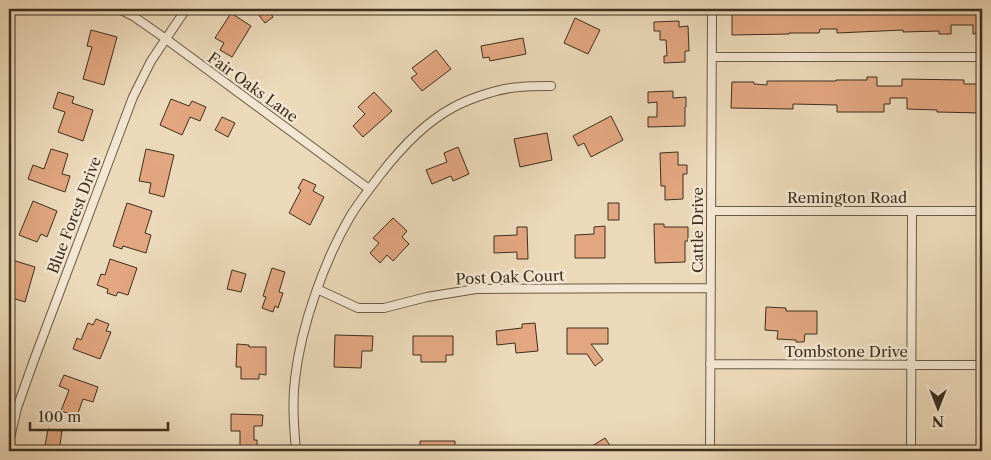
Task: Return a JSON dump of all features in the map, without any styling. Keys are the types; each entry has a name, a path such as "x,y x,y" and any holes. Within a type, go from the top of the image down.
{"street":[{"name":"Fair Oaks Lane","path":"119,9 166,40 370,189"},
{"name":"Blue Forest Drive","path":"9,442 17,408 34,360 133,97 148,67 186,9"},
{"name":"Cattle Drive","path":"710,451 712,9"},
{"path":"712,57 982,57"},
{"path":"296,451 294,416 295,380 304,333 317,289 340,236 358,204 392,159 422,128 453,108 490,92 520,87 551,86"},
{"name":"Remington Road","path":"711,211 982,211"},
{"path":"911,451 912,211"},
{"name":"Post Oak Court","path":"317,289 358,308 384,308 428,297 476,289 710,288"},
{"name":"Tombstone Drive","path":"710,364 982,366"}],"building":[{"path":"254,9 277,9 270,13 273,17 265,23"},
{"path":"732,9 982,9 982,33 973,34 973,25 951,25 951,34 939,34 939,31 903,32 903,30 837,33 837,29 820,29 819,33 732,35"},
{"path":"231,13 251,26 232,57 220,50 224,43 215,38"},
{"path":"575,18 600,30 588,54 564,43"},
{"path":"679,21 679,27 688,26 689,51 685,51 685,62 664,63 664,56 667,56 666,40 660,40 660,31 654,31 654,22"},
{"path":"91,30 117,37 104,85 83,79 92,47 87,46"},
{"path":"523,38 526,54 490,61 489,57 483,58 481,46"},
{"path":"436,50 451,69 422,91 411,78 417,74 412,68"},
{"path":"867,77 877,77 877,86 902,86 902,79 964,80 964,84 982,84 982,113 907,109 907,98 890,98 890,104 884,104 884,112 837,112 837,105 793,104 793,109 731,108 732,82 754,82 754,84 767,85 767,81 867,80"},
{"path":"673,91 673,98 686,97 685,126 648,127 648,117 657,117 657,102 648,103 648,92"},
{"path":"58,92 74,97 72,103 93,110 83,141 58,132 65,112 53,108"},
{"path":"374,92 392,111 363,137 353,126 365,114 358,107"},
{"path":"171,99 189,106 192,101 206,107 200,121 190,117 182,135 160,125"},
{"path":"611,116 623,140 591,157 584,143 578,146 573,136"},
{"path":"222,117 235,123 228,137 215,130"},
{"path":"547,133 552,160 520,167 514,139"},
{"path":"458,147 469,174 453,181 451,176 432,184 426,170 447,162 444,153"},
{"path":"51,149 68,154 62,174 70,176 65,192 28,179 33,165 44,169"},
{"path":"146,149 174,155 164,197 149,193 151,183 139,181"},
{"path":"678,152 678,165 687,165 687,174 683,174 683,199 665,200 665,186 661,186 660,153"},
{"path":"303,179 316,185 313,191 324,197 310,225 289,213 301,190 298,188"},
{"path":"33,201 57,211 47,237 41,234 37,242 19,235"},
{"path":"127,203 152,211 145,233 151,235 146,253 123,246 122,249 113,246"},
{"path":"608,203 619,203 619,220 608,220"},
{"path":"393,218 407,231 402,237 409,244 393,261 387,255 380,263 370,253 379,243 373,238"},
{"path":"654,224 664,224 664,227 688,227 688,241 685,241 685,262 655,263"},
{"path":"605,226 605,258 575,258 575,235 594,234 594,227"},
{"path":"517,227 527,227 528,259 517,259 517,252 494,253 494,236 517,235"},
{"path":"9,259 35,267 25,302 9,297"},
{"path":"110,259 137,268 128,295 118,292 116,296 107,293 108,289 97,285 101,274 105,275"},
{"path":"272,268 285,272 279,292 283,293 278,308 275,306 273,312 262,308 266,297 263,296"},
{"path":"232,270 246,274 241,292 227,289"},
{"path":"766,307 786,308 786,311 817,311 817,334 805,334 804,342 777,339 778,331 765,330"},
{"path":"96,319 109,324 106,331 111,332 100,359 73,349 77,338 81,340 88,323 93,325"},
{"path":"535,323 538,351 516,353 515,343 497,345 496,331 522,328 522,324"},
{"path":"567,328 608,328 608,344 591,344 603,360 595,366 587,354 567,354"},
{"path":"335,335 373,336 372,351 362,351 361,368 334,367"},
{"path":"413,336 453,336 453,355 446,355 446,362 421,362 421,355 413,355"},
{"path":"237,344 249,345 249,347 266,347 266,375 259,374 259,379 241,379 241,367 236,367"},
{"path":"64,375 98,387 93,402 83,399 77,416 61,411 69,390 59,386"},
{"path":"231,414 263,415 262,426 254,426 254,440 257,440 257,448 240,448 240,431 231,431"},
{"path":"48,429 62,431 59,451 44,451"},
{"path":"605,438 611,447 604,451 584,451"},
{"path":"420,441 455,441 455,451 420,451"}]}
